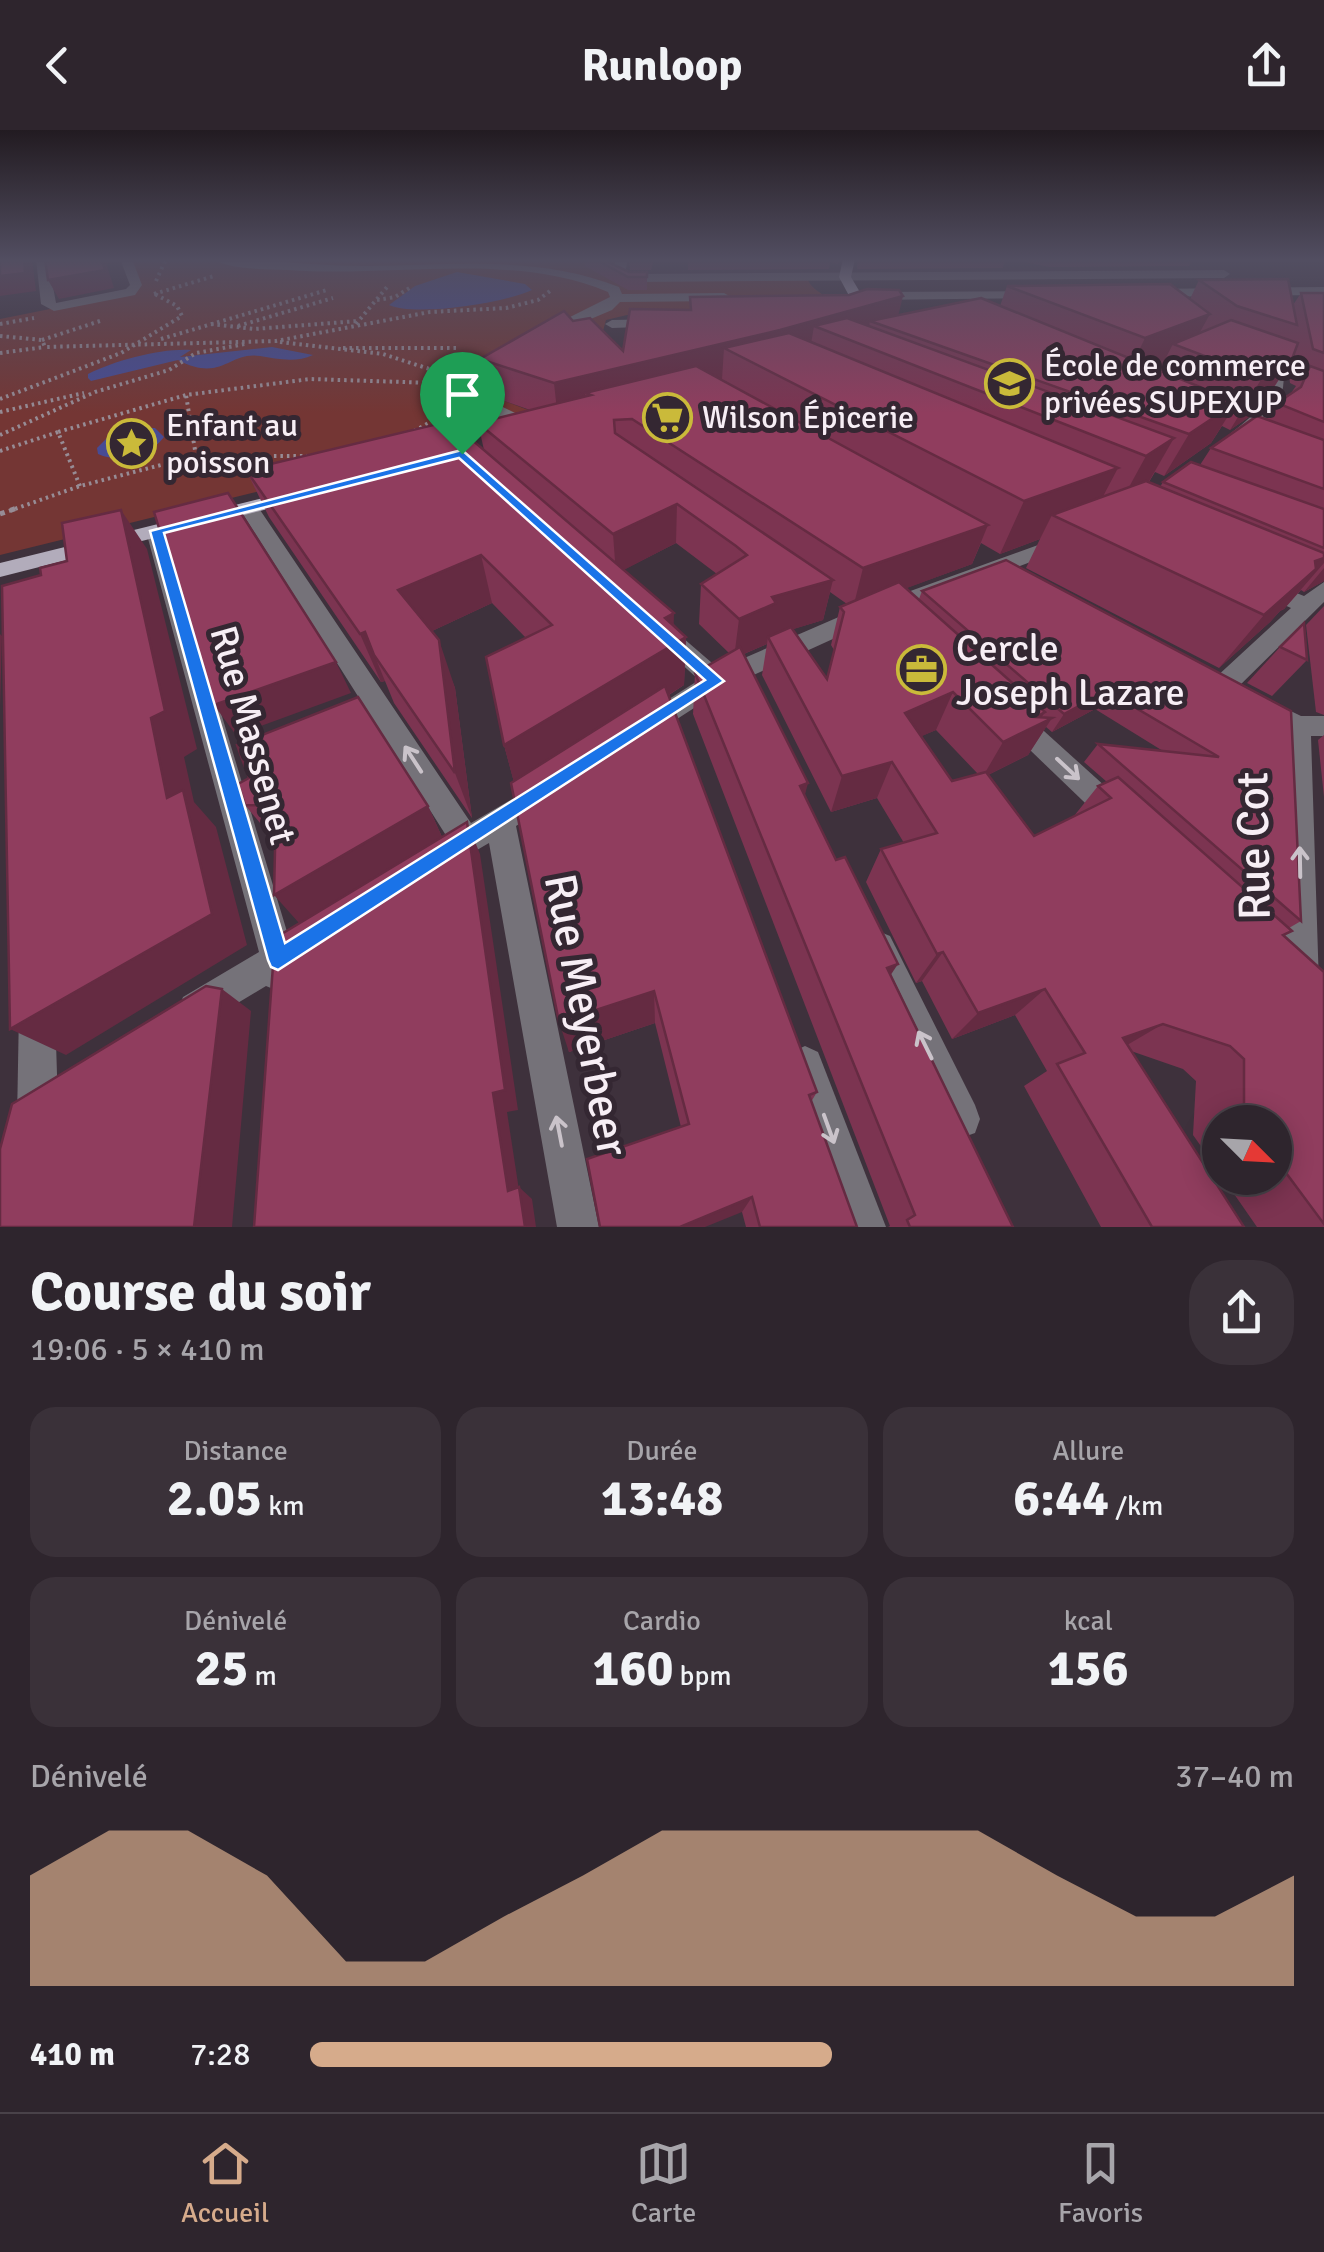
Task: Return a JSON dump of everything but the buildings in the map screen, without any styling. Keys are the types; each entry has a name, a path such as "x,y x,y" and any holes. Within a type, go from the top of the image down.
{"main road":[{"path":"877,310 893,315"},
{"path":"509,441 548,431"},
{"path":"13,576 156,531 307,493"}],"street":[{"path":"539,337 599,310"},
{"path":"845,317 864,310"},
{"path":"612,324 687,323"},
{"path":"1228,443 1269,414 1279,388 1272,333"},
{"path":"524,343 470,369 456,384 466,395 548,431"},
{"path":"250,508 466,841"},
{"name":"Rue Massenet","path":"156,531 278,960 276,1000"},
{"path":"626,740 729,675 841,617 901,614 999,566 1084,534"},
{"path":"966,547 1034,585"},
{"path":"1238,576 1316,598"},
{"path":"1311,726 1215,681 1316,598"},
{"path":"645,618 729,675 760,706"},
{"path":"996,702 1141,837"},
{"path":"674,709 688,746"},
{"name":"Rue Cot","path":"1306,1026 1313,986 1311,726"},
{"path":"420,870 563,780"},
{"name":"Rue Meyerbeer","path":"500,821 578,1227"},
{"path":"865,921 978,1155"},
{"path":"172,1025 326,930"},
{"path":"1272,959 1313,986"},
{"path":"26,1158 36,976"},
{"path":"797,1042 865,1227"},
{"path":"26,1115 72,1086"}],"path":[{"path":"0,399 142,343 182,316 179,310"},
{"path":"156,342 253,310"},
{"path":"232,327 291,310"},
{"path":"354,326 367,310"},
{"path":"276,341 430,312 464,310"},
{"path":"206,323 232,327 358,321"},
{"path":"0,336 42,340 45,347"},
{"path":"0,412 95,392 169,370 196,354 250,341"},
{"path":"0,353 156,342 276,341 426,365 456,384"},
{"path":"337,348 362,345 509,350"},
{"path":"0,451 186,395 251,380 300,377 456,384"},
{"path":"408,435 438,418 447,392 456,384"},
{"path":"0,435 95,392"},
{"path":"186,395 196,456"},
{"path":"58,432 80,486"},
{"path":"0,514 80,486 196,456 322,454"}],"shaded area":[{"path":"44,310 822,310 821,314 627,315 606,320 603,331 566,344 486,394 552,419 0,555 0,319"},
{"path":"272,347 313,355 293,360 249,356 215,368 178,360 91,381 88,378 88,374 99,369 153,353 191,350 180,357"},
{"path":"133,428 155,428 164,437 151,449 134,456 98,454 97,448 109,436"}],"place":[{"name":"École de commerce privées SUPEXUP","path":"1009,383"},
{"name":"Wilson Épicerie","path":"667,417"},
{"name":"Enfant au poisson","path":"131,443"},
{"name":"Cercle Joseph Lazare","path":"921,670"}],"route":[{"path":"462,454 716,681 278,960 156,531 462,454"}]}
